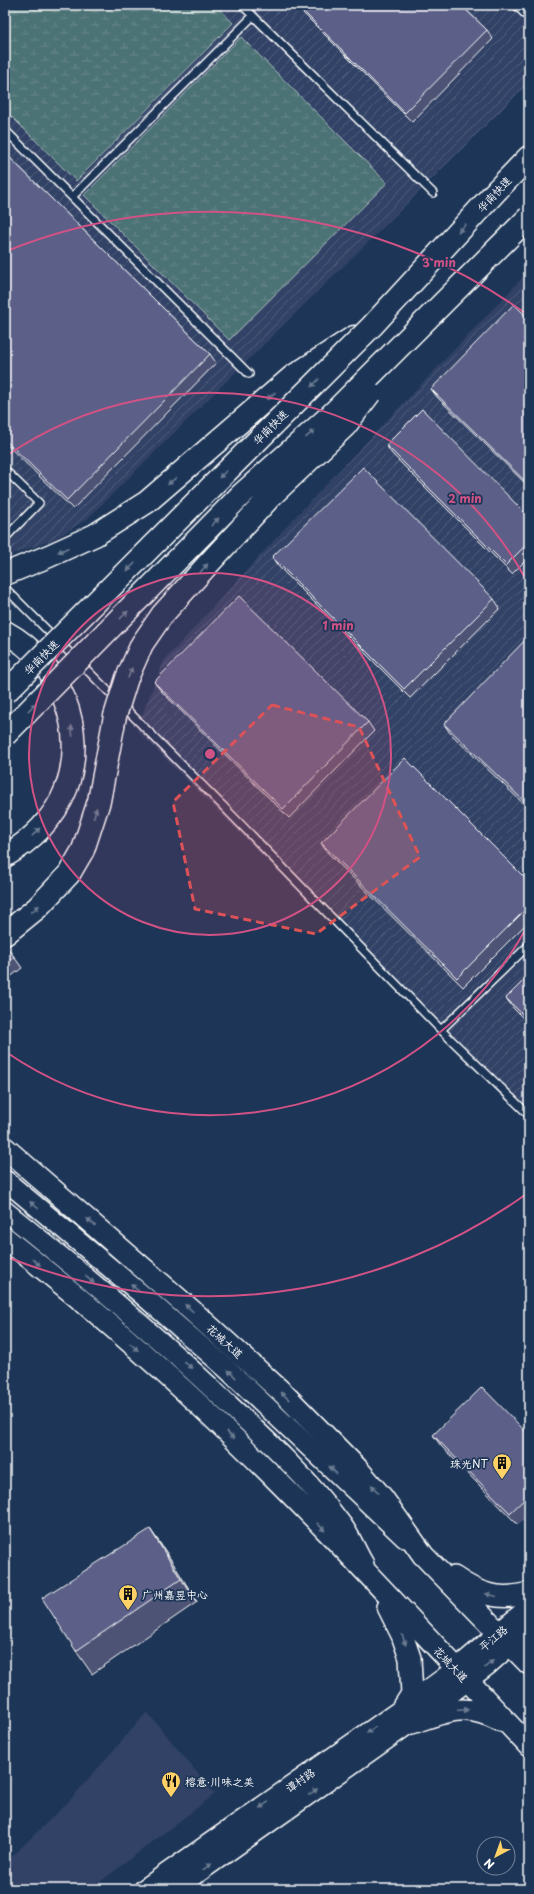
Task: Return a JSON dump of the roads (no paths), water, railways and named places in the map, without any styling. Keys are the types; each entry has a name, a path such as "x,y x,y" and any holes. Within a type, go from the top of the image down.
{"highway":[{"name":"华南快速","path":"5,693 372,326 529,157"},
{"path":"5,735 242,494 332,414 408,340 529,217"},
{"path":"5,574 95,535 147,502 292,377 372,326"},
{"path":"5,934 37,908 69,874 83,850 99,801 115,716 127,678 142,644 162,615 210,562 272,496 345,426 408,340"},
{"path":"5,632 34,652 51,674 63,695 70,712 73,739 71,770 65,790 54,810 38,832 21,846 5,856"}],"main road":[{"name":"花城大道","path":"5,1148 183,1303 283,1393 357,1468 382,1497 423,1555 529,1664"},
{"name":"花城大道","path":"5,1238 111,1326 192,1398 263,1468 529,1746"},
{"path":"423,1555 460,1582 484,1593 496,1597 508,1597 529,1593"},
{"path":"372,1581 394,1618 410,1658 412,1694 407,1715 471,1710 493,1717 511,1727"}],"street":[{"name":"花城大道","path":"5,1180 146,1298 226,1368 423,1555"},
{"name":"花城大道","path":"5,1211 121,1305 190,1367 296,1469 341,1523 372,1581"},
{"name":"平江路","path":"505,1640 529,1607"},
{"name":"平江路","path":"462,1675 505,1640 529,1628"},
{"name":"谭村路","path":"175,1889 462,1675"},
{"name":"谭村路","path":"144,1889 407,1715"}],"lane":[{"path":"242,5 433,193"},
{"path":"516,5 529,18"},
{"path":"72,197 253,16"},
{"path":"5,130 249,374"},
{"path":"5,470 39,503 5,538"},
{"path":"5,588 223,806 441,1030 529,1115"},
{"path":"441,1030 529,945"}],"place":[{"name":"珠光NT","path":"502,1480"},
{"name":"广州嘉昱中心","path":"128,1611"},
{"name":"榕意·川味之美","path":"171,1798"}]}
